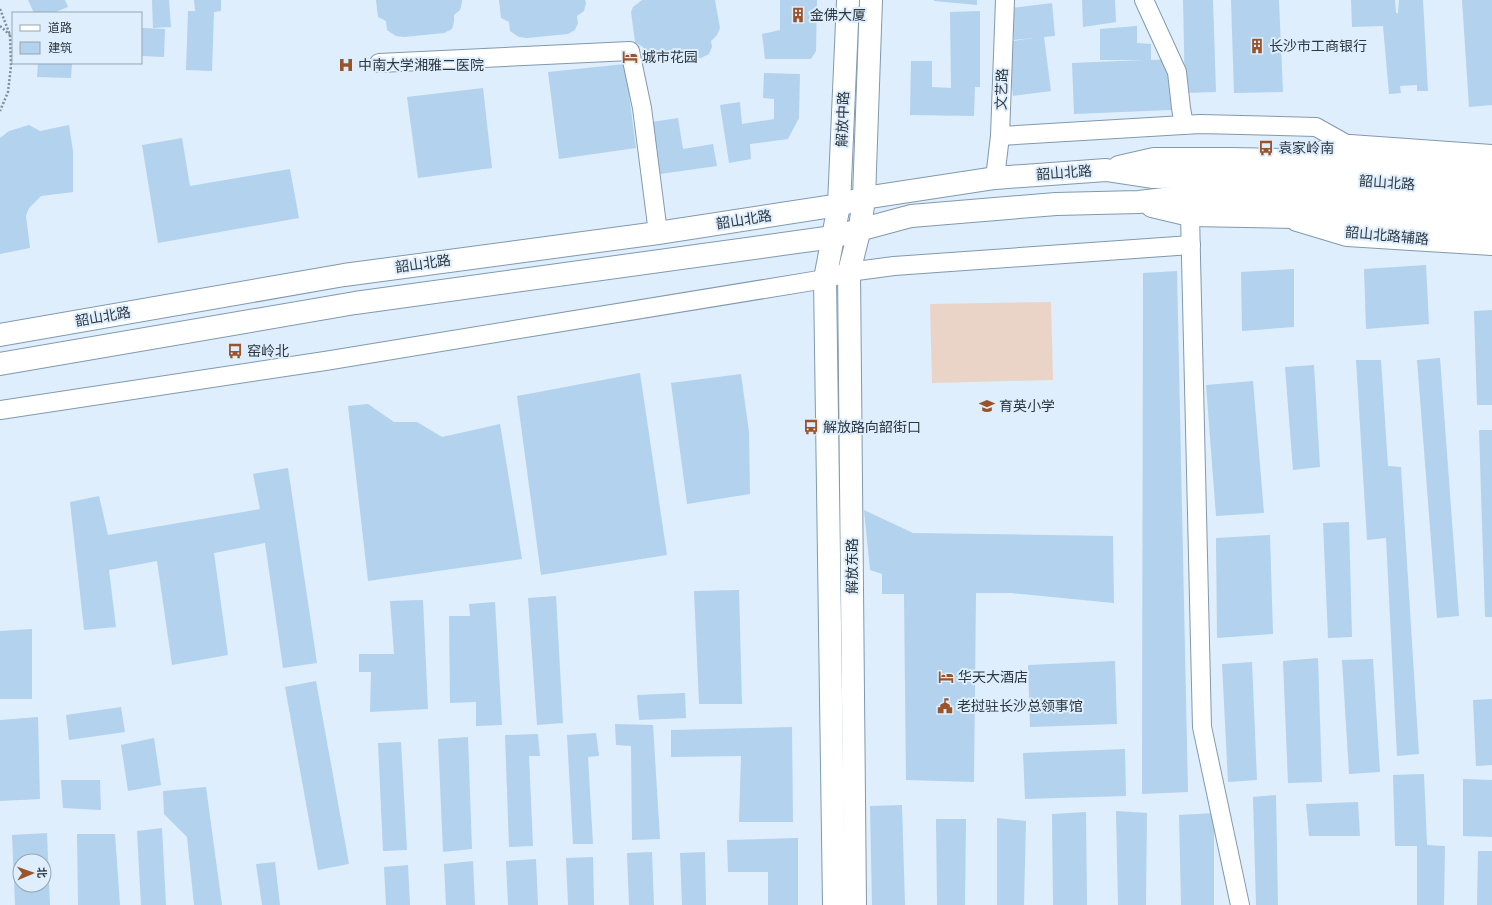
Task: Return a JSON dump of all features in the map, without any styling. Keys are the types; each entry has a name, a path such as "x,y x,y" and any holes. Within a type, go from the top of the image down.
{"main road":[{"name":"解放中路","path":"833,237 839,206 848,0"},
{"name":"解放中路","path":"860,228 864,198 871,0"},
{"path":"1106,170 1154,159 1288,160 1349,154 1492,156"},
{"path":"1349,154 1492,172"},
{"name":"韶山北路","path":"0,335 344,274 658,233 839,206 864,198 995,178 1106,170 1152,177 1231,176 1350,180 1492,191"},
{"name":"韶山北路","path":"0,364 354,303 833,237 860,228 911,216 1056,204 1139,202 1198,196 1349,199 1492,208"},
{"path":"1139,202 1190,215 1348,218 1492,228"},
{"name":"韶山北路辅路","path":"1284,217 1347,234 1492,244"},
{"name":"解放东路","path":"855,905 850,272 860,228"},
{"name":"解放东路","path":"833,237 825,279 834,905"}],"street":[{"name":"文艺路","path":"995,178 1000,136 1005,0"},
{"path":"1144,0 1177,72 1180,108 1184,125"},
{"path":"379,63 630,51 642,108 658,233"},
{"path":"1000,136 1200,124 1316,127 1349,154"},
{"path":"1190,215 1202,727 1240,905"},
{"path":"0,410 325,361 825,279 850,272 894,266 1191,245"}],"path":[{"path":"0,9 10,35 11,66 8,92 0,110"},
{"path":"0,26 10,35"}],"shaded area":[{"path":"1051,302 1053,380 932,383 930,304"}],"building":[{"path":"28,0 65,0 68,7 56,12 34,12"},
{"path":"152,0 169,0 171,27 153,28"},
{"path":"194,0 221,0 221,11 214,12 212,71 186,70 188,11 195,11"},
{"path":"376,0 462,0 462,2 460,10 454,15 452,29 444,33 404,37 396,36 387,30 386,21 378,17"},
{"path":"499,0 585,0 586,3 584,11 577,16 578,23 575,30 568,34 527,38 519,37 510,31 509,22 501,18"},
{"path":"642,0 715,0 720,28 717,35 711,41 712,47 709,54 701,58 662,62 653,62 644,56 643,47 635,42 631,12 633,7"},
{"name":"金佛大厦","path":"780,0 817,0 816,51 811,59 765,59 762,34 780,30"},
{"path":"977,0 977,5 934,1"},
{"path":"1082,0 1115,0 1116,22 1083,27"},
{"path":"1183,0 1213,0 1216,92 1185,93"},
{"name":"长沙市工商银行","path":"1231,0 1279,0 1283,92 1234,93"},
{"path":"1351,0 1395,0 1396,13 1398,13 1399,0 1423,0 1428,91 1417,91 1417,85 1400,86 1401,93 1389,94 1383,26 1352,27"},
{"path":"1462,0 1492,0 1492,105 1469,107"},
{"path":"1052,3 1055,36 1044,37 1051,91 1013,96 1006,42 1034,38 1014,40 1011,8"},
{"path":"980,11 980,87 975,87 974,116 910,115 911,61 932,61 932,87 951,88 950,12"},
{"path":"1137,26 1137,43 1151,44 1151,60 1169,59 1171,110 1074,114 1072,63 1144,60 1100,60 1100,29"},
{"path":"142,28 165,29 164,57 142,56"},
{"path":"38,64 72,64 71,78 37,77"},
{"path":"625,64 636,148 559,159 548,72"},
{"path":"764,73 800,74 799,118 788,139 750,144 751,159 729,163 720,105 740,102 742,124 774,119 774,99 763,98"},
{"path":"483,88 492,168 418,178 407,97"},
{"path":"678,118 683,149 713,144 717,166 660,174 652,122"},
{"path":"29,125 40,131 69,125 73,151 73,192 41,196 29,208 26,216 30,248 0,254 0,138 9,131"},
{"path":"182,138 190,186 290,169 299,218 158,243 142,145"},
{"path":"1426,265 1429,324 1366,329 1364,269"},
{"path":"1294,269 1294,327 1242,331 1241,272"},
{"path":"1177,271 1188,792 1142,794 1143,273"},
{"path":"1492,310 1492,405 1477,405 1474,311"},
{"path":"1440,358 1459,616 1437,618 1417,360"},
{"path":"1356,360 1381,360 1388,466 1401,467 1419,754 1397,756 1386,538 1367,540"},
{"path":"1314,365 1320,467 1293,470 1285,367"},
{"path":"640,373 667,555 541,575 517,396"},
{"path":"741,374 749,432 750,494 687,504 671,383"},
{"path":"1253,381 1264,513 1216,516 1206,385"},
{"path":"368,404 394,422 417,422 442,437 500,424 522,559 368,581 348,406"},
{"path":"1479,430 1492,430 1492,617 1485,617"},
{"path":"288,468 317,663 283,668 265,543 214,553 228,655 172,665 157,561 109,570 116,627 84,630 70,502 99,496 108,535 260,509 253,474"},
{"path":"864,510 913,533 1113,536 1114,603 1011,593 976,593 974,782 906,780 904,594 882,594 882,574 870,570"},
{"path":"1349,522 1352,637 1328,638 1323,523"},
{"path":"1270,535 1273,634 1217,638 1216,538"},
{"path":"739,590 742,704 699,704 694,591"},
{"path":"556,596 563,723 537,725 528,598"},
{"path":"423,600 428,709 370,712 371,672 359,672 359,654 394,654 390,601"},
{"path":"495,602 502,725 476,726 476,702 450,703 449,616 470,616 469,604"},
{"path":"32,629 32,699 0,699 0,631"},
{"path":"1318,658 1322,782 1288,783 1283,661"},
{"path":"1373,659 1380,772 1349,774 1342,660"},
{"path":"1115,661 1117,724 1030,727 1028,665"},
{"path":"1252,662 1257,780 1228,782 1222,664"},
{"path":"316,681 349,864 318,870 285,687"},
{"path":"685,693 686,718 639,720 637,695"},
{"path":"1492,699 1492,765 1476,766 1473,700"},
{"path":"121,707 125,732 69,740 66,715"},
{"path":"38,717 40,799 0,801 0,720"},
{"path":"615,724 653,725 660,839 632,840 631,746 616,745"},
{"path":"792,727 793,822 739,822 741,756 671,757 671,730"},
{"path":"596,733 599,756 588,757 593,844 573,844 567,735"},
{"path":"538,734 540,756 529,756 533,846 509,847 505,735"},
{"path":"468,737 472,849 443,852 438,739"},
{"path":"154,738 161,785 128,791 121,745"},
{"path":"401,742 407,850 383,851 378,743"},
{"path":"1125,749 1126,796 1025,799 1023,753"},
{"path":"1424,774 1427,845 1445,846 1444,905 1417,905 1417,846 1395,846 1393,775"},
{"path":"1463,779 1492,780 1492,837 1463,836"},
{"path":"61,780 100,780 101,810 63,808"},
{"path":"206,787 222,905 194,905 187,837 164,814 163,791"},
{"path":"1276,795 1278,905 1256,905 1253,797"},
{"path":"1358,802 1360,836 1309,836 1306,804"},
{"path":"902,805 905,905 872,905 870,806"},
{"path":"1116,811 1147,813 1146,905 1118,905"},
{"path":"1086,812 1087,905 1053,905 1052,814"},
{"path":"1214,813 1214,905 1181,905 1179,815"},
{"path":"997,818 1026,821 1024,905 997,905"},
{"path":"936,819 966,819 965,905 937,905"},
{"path":"162,828 166,905 141,905 137,831"},
{"path":"47,833 48,853 13,853 12,835"},
{"path":"77,834 115,834 120,905 78,905"},
{"path":"798,838 798,905 768,905 768,872 728,872 727,840"},
{"path":"1478,851 1492,851 1492,905 1477,905"},
{"path":"652,852 654,905 629,905 627,853"},
{"path":"705,852 706,905 682,905 680,853"},
{"path":"593,857 594,905 568,905 566,858"},
{"path":"536,859 538,905 508,905 506,861"},
{"path":"473,861 475,905 446,905 444,864"},
{"path":"275,862 280,905 262,905 256,864"},
{"path":"408,865 410,905 386,905 384,867"},
{"path":"14,893 50,893 50,905 15,905"}],"place":[{"name":"金佛大厦","path":"798,15"},
{"name":"长沙市工商银行","path":"1257,46"},
{"name":"城市花园","path":"630,57"},
{"name":"中南大学湘雅二医院","path":"346,65"},
{"name":"袁家岭南","path":"1266,148"},
{"name":"窑岭北","path":"235,351"},
{"name":"育英小学","path":"987,406"},
{"name":"解放路向韶街口","path":"811,427"},
{"name":"华天大酒店","path":"946,677"},
{"name":"老挝驻长沙总领事馆","path":"945,706"}]}
